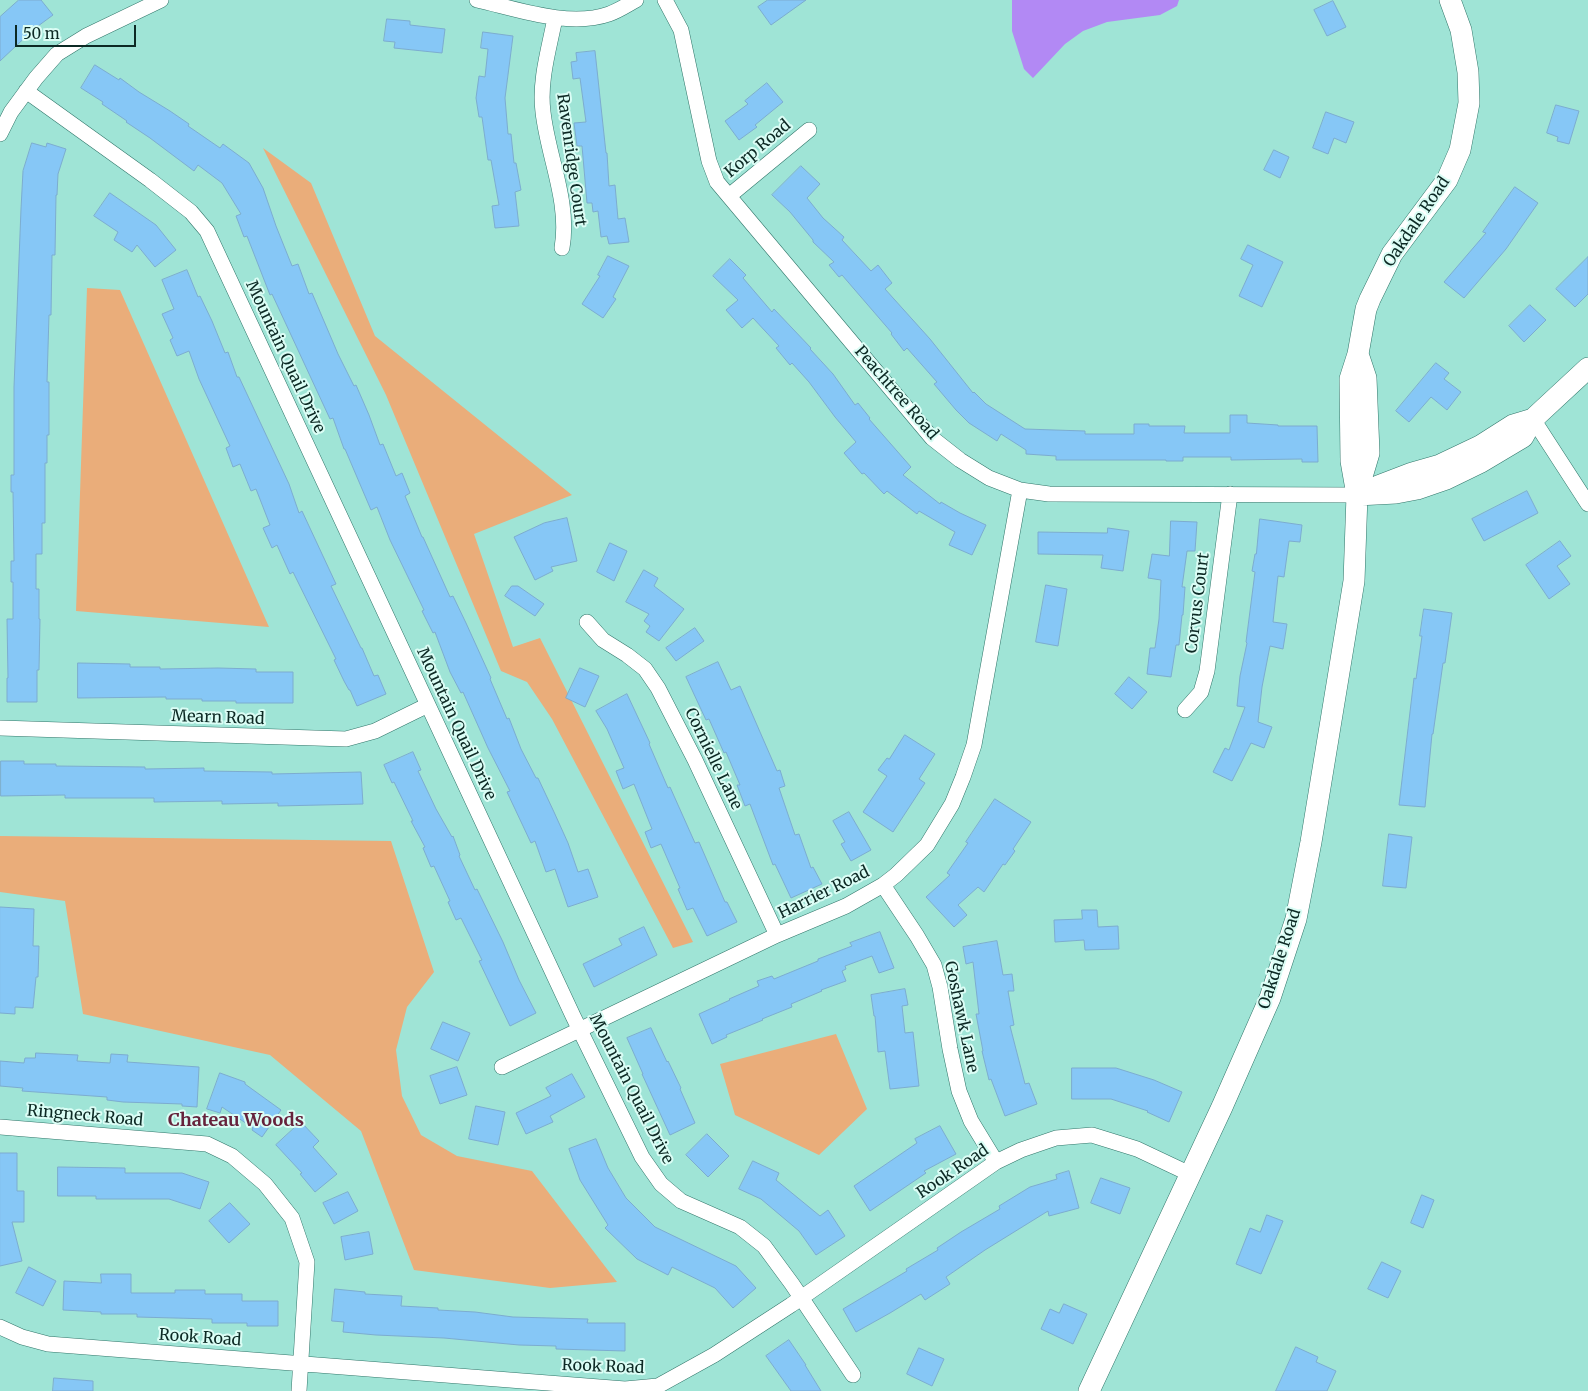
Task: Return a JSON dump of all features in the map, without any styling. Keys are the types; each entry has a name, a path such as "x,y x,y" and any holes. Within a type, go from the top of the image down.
{"main road":[{"name":"Oakdale Road","path":"1089,1391 1222,1107 1270,998 1296,919 1311,842 1354,581 1357,495 1369,453 1366,378 1358,354 1366,309 1392,254 1447,180 1460,150 1470,103 1468,72 1461,30 1450,0"},
{"name":"Peachtree Road","path":"1357,495 1396,493 1417,489 1446,479 1481,462 1522,437 1533,419 1588,368"}],"street":[{"path":"0,134 11,112 57,54 86,36 161,0"},
{"path":"477,0 555,18 582,19 609,14 636,0"},
{"name":"Peachtree Road","path":"665,0 681,30 709,161 717,182 932,438 960,460 989,478 1020,490 1049,494 1357,495"},
{"name":"Ravenridge Court","path":"555,18 543,78 543,112 563,213 565,233 562,248"},
{"name":"Mountain Quail Drive","path":"26,91 191,212 207,231 580,1030 642,1157 661,1184 681,1201 740,1227 764,1246 853,1375"},
{"name":"Korp Road","path":"729,196 809,130"},
{"path":"1533,419 1588,504"},
{"name":"Harrier Road","path":"502,1067 777,935 846,906 896,875 927,845 952,804 964,777 974,745 1020,490"},
{"name":"Corvus Court","path":"1185,710 1201,692 1207,671 1230,494"},
{"name":"Cornielle Lane","path":"587,622 603,640 628,655 645,669 658,688 777,935"},
{"name":"Mearn Road","path":"0,728 346,739 375,732 428,705"},
{"name":"Goshawk Lane","path":"883,884 934,965 960,1091 971,1121 996,1162"},
{"name":"Ringneck Road","path":"0,1127 207,1144 232,1156 265,1184 292,1218 307,1262 299,1391"},
{"name":"Rook Road","path":"0,1326 22,1337 48,1344 626,1389 658,1386 714,1355 791,1305 996,1162 1021,1150 1056,1138 1092,1135 1137,1149 1190,1174"}],"shaded area":[{"path":"1012,0 1179,0 1177,6 1160,15 1107,22 1083,31 1065,44 1033,78 1024,69 1012,31"},
{"path":"263,148 311,183 375,336 572,495 474,534 513,647 540,638 693,942 673,948 552,719 527,682 501,671 386,395"},
{"path":"87,288 120,290 269,627 76,611"},
{"path":"0,836 391,841 434,972 407,1007 396,1050 402,1096 421,1135 457,1156 532,1171 617,1282 550,1288 414,1270 361,1131 270,1055 83,1014 65,901 0,892"},
{"path":"836,1034 867,1109 819,1155 735,1115 720,1064"}],"building":[{"path":"19,0 41,0 53,15 34,29 0,61 0,17"},
{"path":"768,0 806,0 771,25 758,7"},
{"path":"1333,1 1346,27 1327,36 1314,10"},
{"path":"387,19 410,21 410,25 445,29 442,53 394,48 395,42 384,41"},
{"path":"483,32 513,36 505,98 508,134 511,134 514,163 516,163 521,190 515,192 519,226 495,228 492,206 499,205 491,160 488,160 482,117 479,117 476,98 479,76 485,77 488,49 481,48"},
{"path":"595,51 609,186 615,185 618,219 625,218 629,242 609,244 607,236 601,237 598,211 593,212 592,203 587,203 582,146 577,146 574,123 586,122 580,78 573,79 571,62 577,61 576,53"},
{"path":"95,65 119,80 120,78 170,111 220,148 223,144 249,163 263,188 292,266 298,264 309,294 312,293 338,354 354,386 356,385 380,445 383,444 396,476 402,473 410,493 405,496 422,537 450,597 453,596 466,623 507,719 509,718 521,749 536,778 538,778 568,843 578,872 588,869 598,897 568,907 555,869 546,872 535,841 531,843 507,792 510,791 463,692 461,693 450,672 435,632 433,633 422,611 424,610 390,540 377,507 371,510 344,449 333,418 330,419 272,294 270,295 247,236 244,237 236,216 241,214 222,183 198,165 194,171 102,104 103,102 81,88"},
{"path":"767,83 783,102 755,125 757,127 739,140 725,121 748,104 745,101"},
{"path":"1556,105 1579,111 1569,144 1557,141 1558,137 1547,133"},
{"path":"1326,112 1354,122 1346,143 1334,138 1328,154 1313,148"},
{"path":"32,143 46,147 47,143 66,149 58,174 55,255 52,255 47,382 49,382 49,435 47,435 47,463 45,463 45,523 42,523 42,554 36,554 36,589 39,589 40,619 37,702 7,702 7,619 13,619 11,561 14,561 11,475 14,475 14,387 21,209 23,171"},
{"path":"1274,150 1289,157 1280,178 1264,170"},
{"path":"801,166 820,184 807,198 823,218 844,237 842,240 871,271 878,265 892,283 885,289 930,339 973,393 986,404 1025,429 1085,431 1085,434 1134,434 1134,424 1149,424 1149,426 1185,426 1184,433 1230,433 1230,415 1247,415 1247,423 1278,426 1317,426 1318,462 1302,462 1302,459 1231,460 1231,457 1183,457 1183,461 1056,460 1056,456 1026,454 1026,450 1001,434 997,441 969,423 956,410 934,384 937,382 907,348 904,351 892,333 842,275 839,277 829,265 834,262 813,242 790,212 772,195"},
{"path":"1515,187 1538,203 1506,249 1464,298 1444,282 1486,233 1483,232"},
{"path":"110,193 156,225 176,250 155,267 137,245 132,252 114,240 118,232 94,216"},
{"path":"1248,245 1283,262 1262,307 1239,296 1253,265 1241,259"},
{"path":"608,256 629,266 613,297 616,299 603,318 582,304 600,276 598,275"},
{"path":"1588,257 1588,294 1575,307 1556,289"},
{"path":"730,259 746,275 743,278 772,312 774,309 811,348 833,374 855,405 858,403 869,419 911,467 903,475 940,504 941,502 986,525 972,555 949,545 955,532 919,511 917,514 887,491 884,494 864,473 862,474 844,453 856,442 809,382 792,363 790,365 776,348 779,346 753,318 742,328 726,310 738,300 713,276"},
{"path":"187,270 198,297 200,296 212,321 225,353 228,352 237,377 239,377 289,484 299,513 302,511 336,584 331,586 374,676 378,675 386,694 357,706 293,572 290,574 277,545 272,548 263,528 270,525 256,489 251,491 240,464 233,467 226,448 230,446 199,379 189,351 177,356 170,340 173,338 162,314 174,309 162,280"},
{"path":"1530,305 1546,320 1524,342 1509,326"},
{"path":"1436,363 1449,373 1444,379 1461,392 1447,410 1431,397 1409,422 1396,411"},
{"path":"1527,491 1538,513 1484,541 1472,519"},
{"path":"567,518 577,561 551,567 553,571 535,580 514,537 544,523"},
{"path":"1260,519 1302,525 1300,542 1289,541 1284,577 1278,576 1273,622 1287,624 1283,649 1270,646 1262,687 1258,722 1272,727 1264,748 1251,743 1232,781 1213,772 1225,748 1229,750 1245,707 1237,706 1240,676 1247,643 1255,572 1252,571"},
{"path":"1171,521 1197,522 1195,551 1187,551 1182,587 1185,587 1183,615 1179,645 1176,645 1171,677 1147,674 1150,648 1155,648 1161,580 1148,578 1152,554 1169,556"},
{"path":"1108,528 1129,531 1123,571 1101,568 1103,555 1038,554 1038,532 1107,533"},
{"path":"1560,541 1571,556 1557,566 1570,584 1549,599 1526,565"},
{"path":"610,543 627,551 614,581 597,572"},
{"path":"644,570 658,578 654,586 684,609 659,641 646,632 650,626 644,621 649,614 626,602"},
{"path":"1046,585 1067,589 1058,646 1036,642"},
{"path":"512,586 518,586 544,604 535,616 505,596"},
{"path":"1424,609 1452,613 1432,734 1425,807 1399,805"},
{"path":"695,628 704,641 676,661 666,648"},
{"path":"718,662 731,690 740,686 777,771 780,770 785,786 779,788 795,835 799,834 811,868 813,867 822,884 791,898 775,864 773,865 750,804 745,806 737,785 740,785 726,752 724,753 709,719 706,720 686,677"},
{"path":"78,663 130,664 130,667 160,667 160,669 218,668 256,669 256,672 293,672 293,703 236,703 236,701 202,701 202,699 166,699 166,697 78,698"},
{"path":"580,668 599,676 585,707 566,698"},
{"path":"1129,677 1147,692 1132,709 1115,694"},
{"path":"627,694 668,788 670,787 695,843 699,842 725,902 727,902 737,922 707,936 693,908 687,910 678,889 680,888 661,844 651,848 645,832 652,829 634,784 623,789 616,771 624,768 607,729 596,711"},
{"path":"905,735 935,754 919,779 925,783 893,832 863,812 887,776 878,770 887,758 889,759"},
{"path":"413,752 421,770 418,771 436,809 453,836 459,856 503,942 519,980 536,1013 510,1026 479,961 482,960 461,918 456,920 448,902 450,901 434,866 431,867 423,848 425,847 384,765"},
{"path":"1,761 24,761 24,764 56,764 56,766 145,767 145,769 204,768 204,771 272,772 272,774 361,772 363,804 278,806 278,803 222,804 222,801 154,802 154,798 65,798 65,795 1,796"},
{"path":"995,799 1031,822 1013,849 1015,851 1005,865 1003,864 984,892 978,887 958,905 967,915 954,927 926,897 950,875 947,873"},
{"path":"849,812 871,850 851,861 841,844 845,842 833,821"},
{"path":"1389,834 1412,837 1406,888 1383,886"},
{"path":"0,907 34,909 33,946 39,946 38,977 36,977 33,1008 15,1007 15,1014 0,1013"},
{"path":"1082,910 1097,910 1098,927 1118,926 1119,949 1085,950 1084,940 1055,942 1054,920 1082,919"},
{"path":"644,927 657,955 594,987 583,964 622,945 619,939"},
{"path":"880,932 894,968 879,973 872,956 845,966 846,969 842,971 846,981 791,1004 792,1007 726,1035 727,1037 712,1044 699,1014 759,986 757,981 772,976 774,979 852,946 850,943"},
{"path":"997,941 1003,975 1012,974 1014,991 1008,991 1014,1025 1010,1026 1025,1084 1029,1083 1037,1104 1005,1116 991,1079 989,1080 976,1014 979,1014 973,962 966,964 963,947"},
{"path":"905,989 908,1005 902,1006 905,1033 913,1032 919,1086 890,1089 885,1051 878,1052 871,995"},
{"path":"443,1022 470,1033 458,1061 431,1049"},
{"path":"651,1028 681,1088 695,1123 670,1135 627,1038"},
{"path":"36,1053 78,1055 77,1061 110,1063 111,1054 128,1055 127,1062 199,1067 197,1107 182,1106 182,1104 123,1102 107,1100 107,1097 22,1091 23,1088 0,1086 0,1061 24,1063 25,1058 35,1058"},
{"path":"457,1067 467,1095 440,1104 430,1076"},
{"path":"1072,1068 1116,1068 1154,1080 1182,1092 1169,1122 1148,1111 1111,1099 1072,1099"},
{"path":"220,1073 245,1082 245,1084 281,1110 262,1137 252,1130 253,1128 222,1107 220,1113 207,1109"},
{"path":"572,1074 585,1097 550,1116 553,1122 526,1134 516,1113 551,1096 546,1088"},
{"path":"476,1106 505,1112 498,1145 469,1139"},
{"path":"301,1122 319,1141 313,1147 337,1174 315,1192 300,1174 302,1173 276,1145"},
{"path":"940,1126 956,1154 924,1171 926,1173 870,1211 854,1186 917,1143 915,1139"},
{"path":"707,1134 729,1156 708,1177 686,1155"},
{"path":"596,1139 608,1168 626,1198 655,1227 736,1266 756,1288 733,1308 715,1288 672,1267 668,1275 637,1259 605,1228 608,1225 580,1180 569,1149"},
{"path":"0,1153 17,1153 17,1191 24,1191 24,1222 12,1222 22,1261 0,1266"},
{"path":"753,1161 779,1173 776,1180 820,1216 828,1210 845,1236 816,1255 799,1231 761,1199 739,1189"},
{"path":"58,1167 125,1168 125,1173 182,1173 209,1182 200,1209 169,1199 96,1199 96,1196 58,1196"},
{"path":"1069,1171 1079,1208 1049,1216 1048,1211 946,1277 950,1284 925,1300 921,1294 856,1332 843,1309 907,1271 906,1269 938,1250 937,1248 961,1232 1000,1209 999,1206 1030,1187 1057,1179 1056,1175"},
{"path":"1101,1178 1130,1188 1120,1214 1091,1203"},
{"path":"348,1192 358,1211 334,1224 323,1203"},
{"path":"1422,1195 1434,1200 1423,1228 1411,1223"},
{"path":"230,1203 250,1224 229,1243 209,1221"},
{"path":"1267,1215 1283,1221 1261,1274 1236,1264 1250,1228 1260,1232"},
{"path":"369,1232 373,1254 345,1260 341,1237"},
{"path":"1382,1262 1401,1271 1388,1298 1368,1289"},
{"path":"29,1267 56,1281 43,1306 16,1293"},
{"path":"101,1274 131,1274 131,1293 175,1293 175,1290 205,1290 205,1294 242,1294 242,1301 278,1301 278,1326 247,1326 247,1323 212,1323 212,1319 137,1317 137,1314 101,1314 101,1312 63,1310 64,1281 101,1283"},
{"path":"335,1289 365,1292 365,1294 402,1296 401,1306 438,1308 438,1310 513,1317 588,1319 587,1323 625,1323 625,1351 556,1349 556,1346 343,1332 344,1322 332,1321"},
{"path":"1064,1304 1087,1314 1073,1344 1041,1329 1050,1309 1059,1313"},
{"path":"789,1340 821,1391 791,1391 766,1356"},
{"path":"1296,1347 1318,1357 1316,1362 1336,1371 1327,1391 1276,1391"},
{"path":"919,1348 944,1359 932,1386 907,1374"},
{"path":"54,1378 93,1381 93,1391 53,1391"}],"district":[{"name":"Chateau Woods","path":"236,1121"}]}
